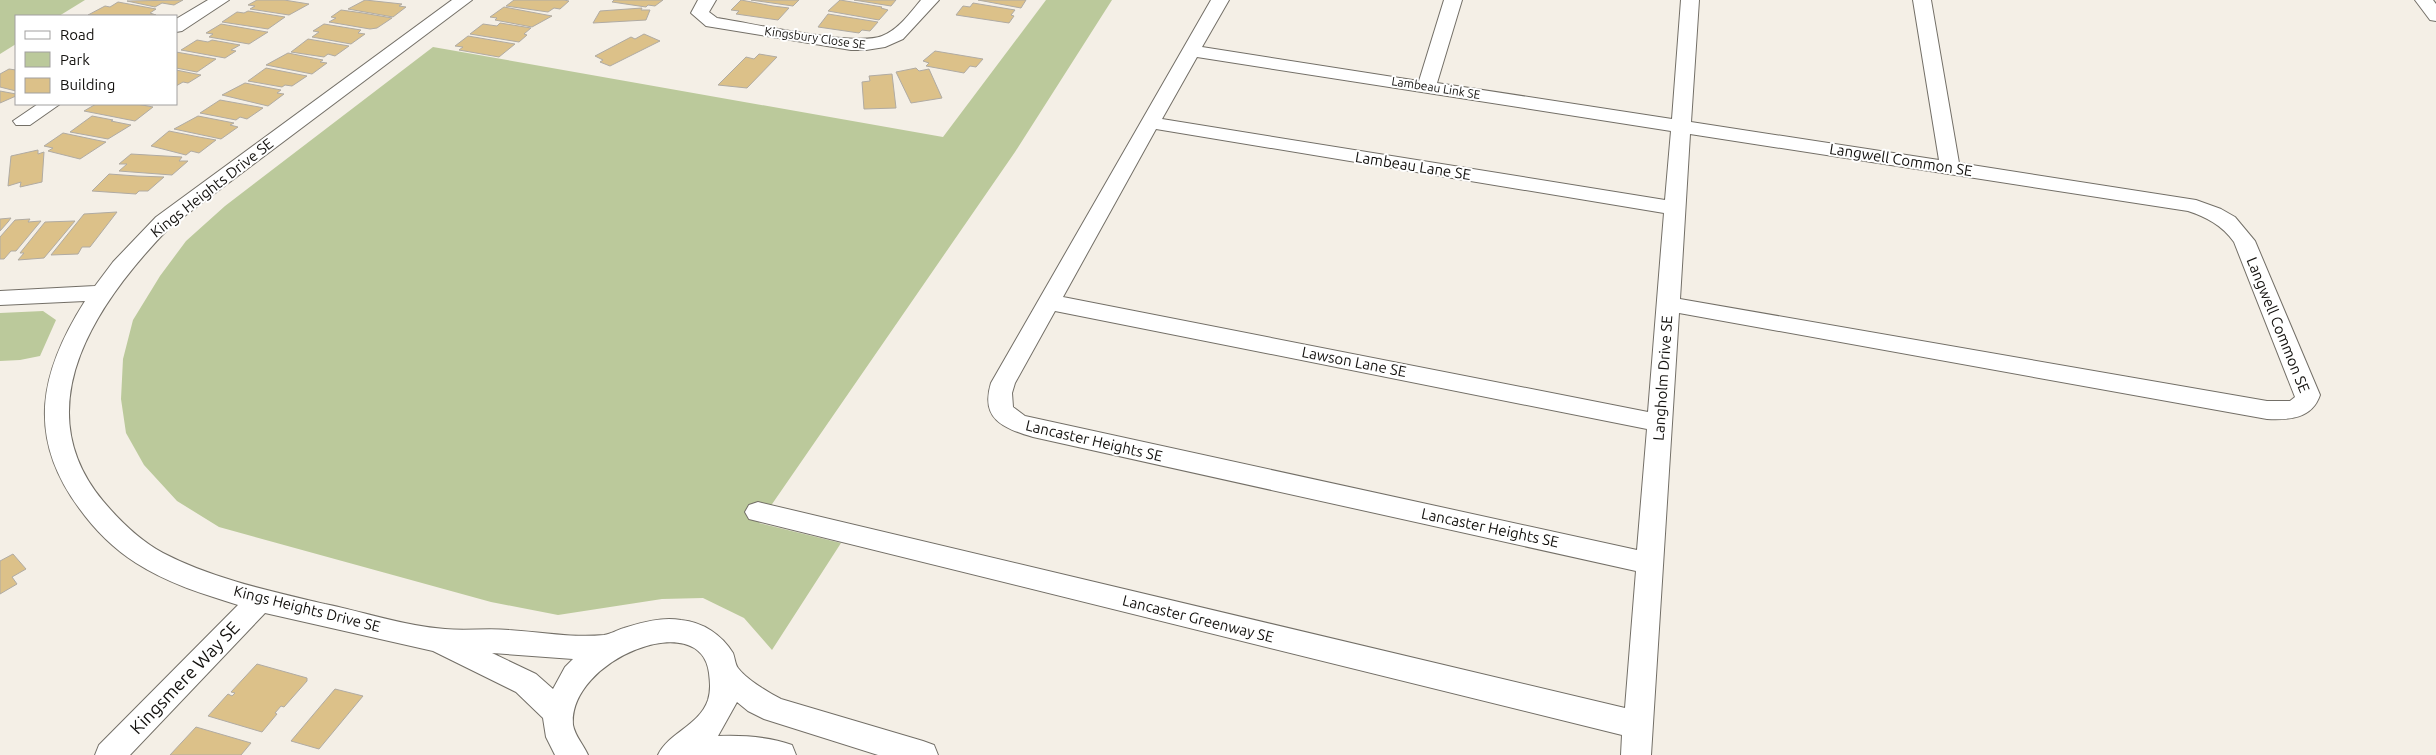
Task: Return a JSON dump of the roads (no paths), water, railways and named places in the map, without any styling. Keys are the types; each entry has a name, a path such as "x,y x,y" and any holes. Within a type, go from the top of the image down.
{"street":[{"path":"178,26 220,0"},
{"name":"Kings Heights Drive SE","path":"463,0 163,222 132,252 100,293 88,312 65,364 56,404 59,444 75,484 108,525 152,560 192,577 260,600 437,640 499,641 562,649 607,648"},
{"name":"Kingsbury Close SE","path":"707,0 700,13 712,22 851,45 870,46 882,44 898,35 930,0"},
{"name":"Lancaster Heights SE","path":"1220,0 1000,392 999,401 1002,410 1008,418 1018,424 1649,563"},
{"path":"1427,86 1452,0"},
{"name":"Langholm Drive SE","path":"1636,755 1690,0"},
{"path":"1922,0 1950,168"},
{"path":"2424,0 2436,16"},
{"name":"Lambeau Link SE","path":"1192,51 1680,126"},
{"path":"23,121 49,105"},
{"name":"Lambeau Lane SE","path":"1152,123 1675,208"},
{"name":"Langwell Common SE","path":"1668,304 2267,410 2299,408 2307,401 2306,387 2244,241 2232,224 2219,215 2189,205 1680,126"},
{"path":"0,298 100,293"},
{"name":"Lawson Lane SE","path":"1049,302 1660,423"},
{"name":"Lancaster Greenway SE","path":"758,512 1638,725"},
{"name":"Kingsmere Way SE","path":"110,755 260,600"},
{"path":"565,752 558,730 558,713 563,694 588,661 607,648 633,635 650,632 684,632 705,640 719,655 726,675 724,695 715,716 699,736 676,754"},
{"name":"Kings Heights Drive SE","path":"437,640 526,683 558,713"},
{"path":"726,675 758,702 774,710 923,755"},
{"path":"676,754 732,749 781,755"}]}
